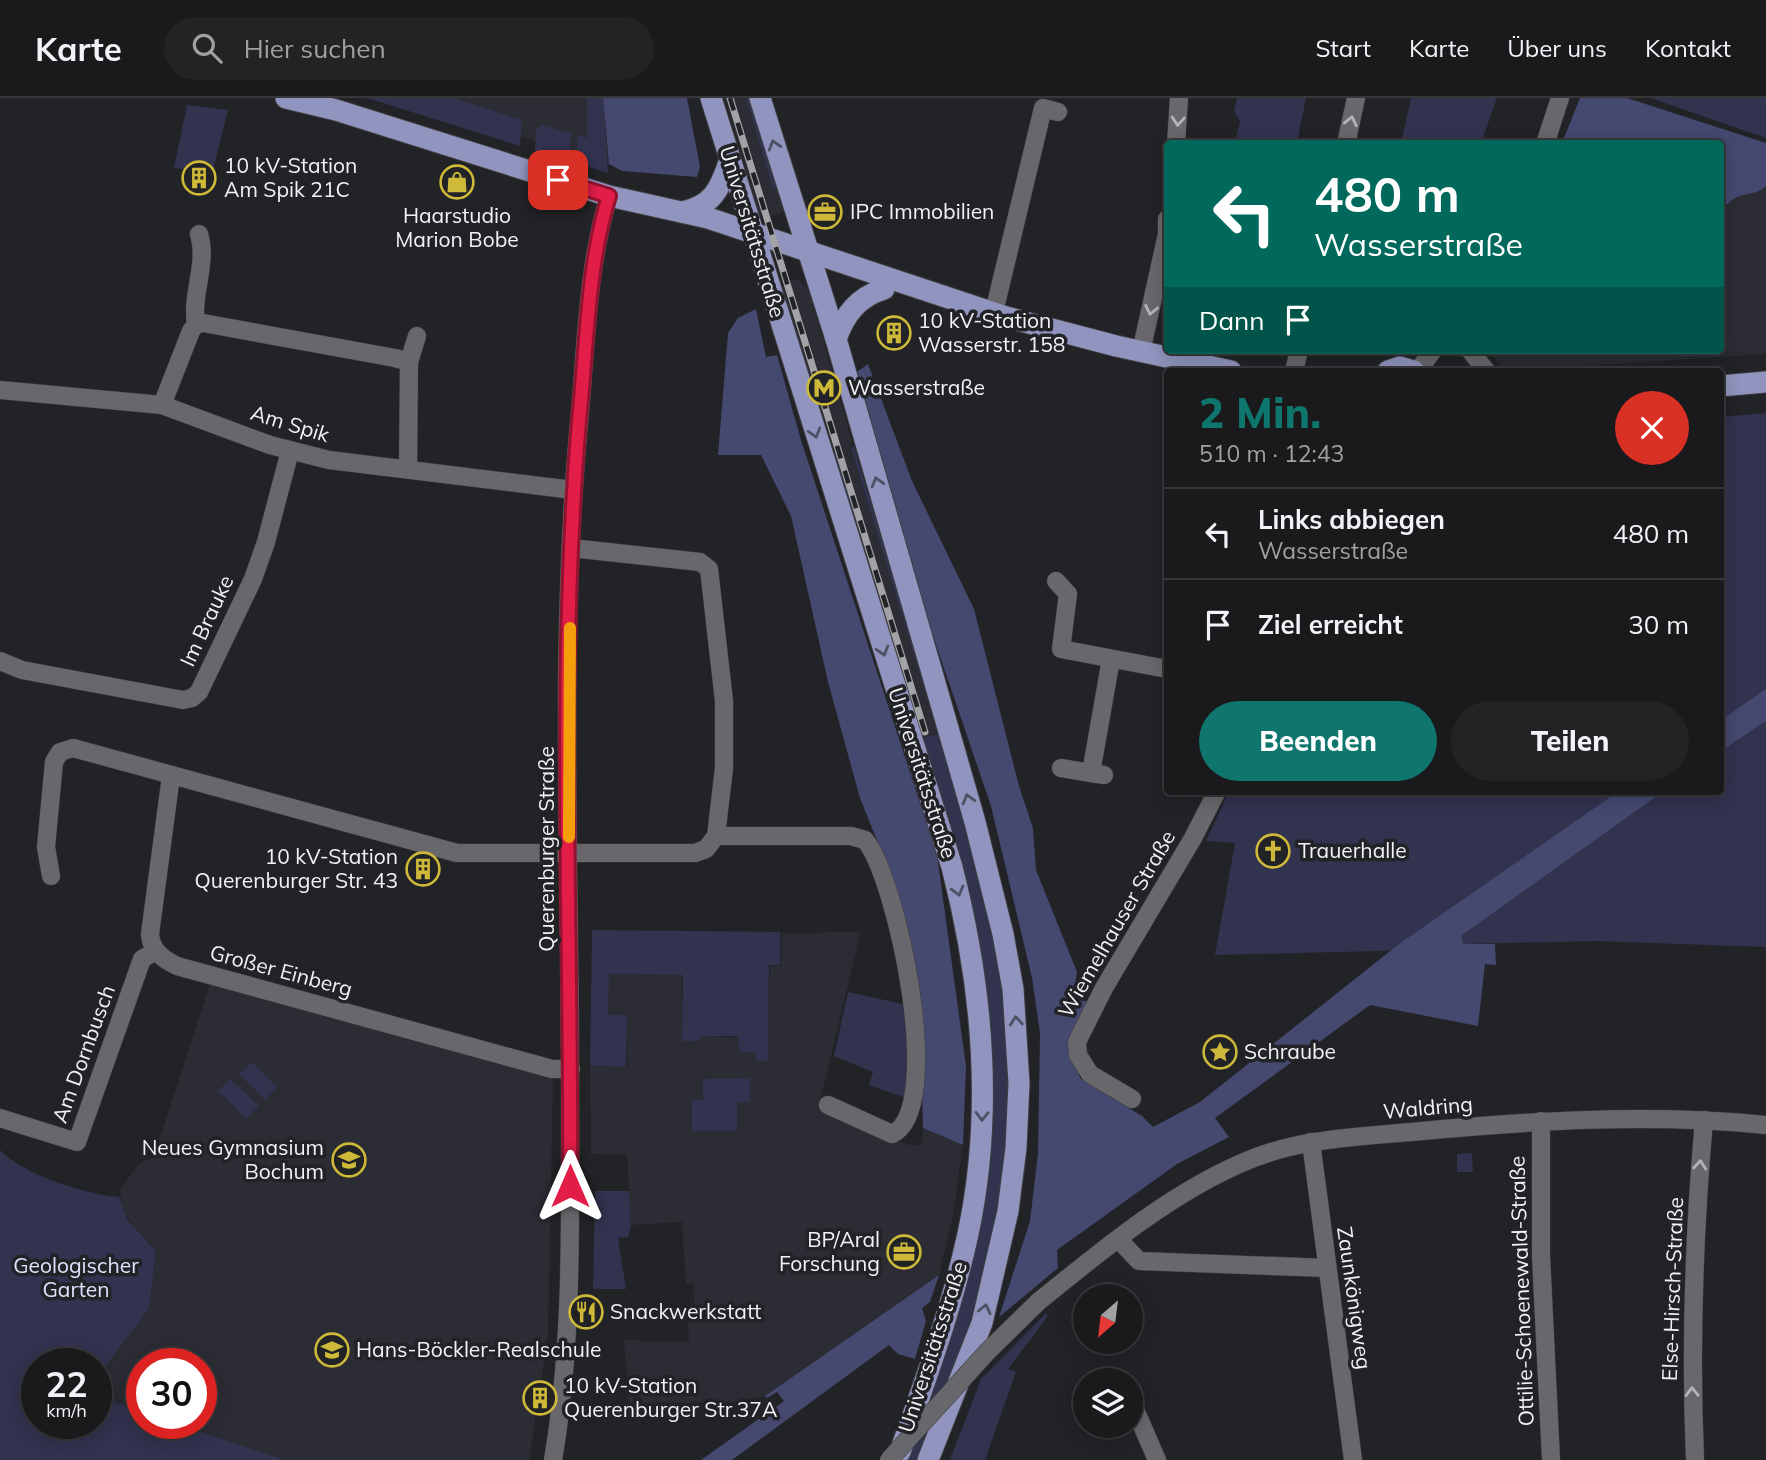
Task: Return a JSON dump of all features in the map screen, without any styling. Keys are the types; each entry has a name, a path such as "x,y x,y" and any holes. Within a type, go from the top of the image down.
{"main road":[{"path":"286,98 336,110 609,196 683,212 754,241"},
{"name":"Universitätsstraße","path":"711,98 952,867 969,938 980,1018 981,1139 968,1235 944,1321 897,1460"},
{"name":"Universitätsstraße","path":"760,98 836,339 990,879 1013,989 1017,1037 1017,1135 1008,1212 982,1324 928,1460"},
{"path":"683,212 699,208 713,198 729,162"},
{"path":"609,196 636,210 754,241 994,313 1141,352 1217,368"},
{"path":"811,260 884,289 947,307 971,305"},
{"path":"836,339 850,310 864,297 884,289"},
{"path":"1724,386 1766,382"}],"street":[{"path":"1176,140 1179,98"},
{"path":"1347,140 1356,98"},
{"path":"1546,140 1560,98"},
{"path":"994,313 1043,108 1058,112"},
{"name":"Querenburger Straße","path":"553,1460 560,1414 571,1258 569,852 573,490 598,239 609,196"},
{"path":"162,405 187,339 196,324 194,312 203,247 199,234"},
{"path":"1141,352 1164,248"},
{"path":"196,324 211,324 409,362"},
{"path":"408,469 409,362 417,336"},
{"path":"1418,368 1430,354"},
{"path":"1473,354 1484,368"},
{"name":"Am Spik","path":"0,390 162,405 290,452 329,460 573,490"},
{"name":"Im Brauke","path":"0,662 22,670 183,700 192,698 199,692 253,579 266,542 290,452"},
{"path":"51,876 46,847 54,762 60,752 72,748 457,853 695,853 706,849 716,836 724,768 725,730 709,569 700,562 571,548"},
{"path":"1056,581 1069,594 1061,649 1164,669"},
{"path":"1061,768 1098,774 1111,659"},
{"path":"156,951 150,934 170,776"},
{"name":"Wiemelhauser Straße","path":"1132,1099 1090,1074 1077,1055 1077,1042 1104,988 1193,838 1215,795"},
{"path":"716,836 851,836 864,840 877,859 908,969 916,1053 916,1091 910,1115 902,1129 892,1134 828,1105"},
{"name":"Großer Einberg","path":"156,951 163,959 177,966 552,1069 571,1069"},
{"name":"Am Dornbusch","path":"0,1118 77,1142 142,959 156,951"},
{"name":"Waldring","path":"889,1460 988,1351 1038,1302 1119,1240 1210,1178 1268,1153 1311,1142 1541,1121 1634,1118 1766,1125"},
{"name":"Else-Hirsch-Straße","path":"1695,1460 1692,1309 1704,1120"},
{"name":"Ottilie-Schoenewald-Straße","path":"1541,1121 1542,1307 1551,1460"},
{"name":"Zaunkönigweg","path":"1311,1142 1353,1460"},
{"path":"1119,1240 1139,1261 1327,1268"},
{"path":"1143,1428 1157,1460"}],"shaded area":[{"path":"400,98 603,98 609,164 441,111"},
{"path":"603,98 687,98 700,167 697,177 622,171 609,164"},
{"path":"725,98 746,98 773,188 778,188 784,209 779,214 764,218 759,213"},
{"path":"1580,98 1627,98 1766,143 1766,186 1724,204 1724,140 1563,140"},
{"path":"1766,186 1766,354 1552,368 1503,368 1492,354 1724,354 1724,204 1735,196 1761,191"},
{"path":"798,279 809,291 853,444 850,445 938,734 922,739 836,452 835,449 829,450 781,291 784,282"},
{"path":"756,309 766,357 777,355 801,440 937,855 966,1066 963,1145 923,1128 919,989 894,883 860,798 828,682 791,516 761,455 718,455 728,333 738,318"},
{"path":"868,364 912,481 974,609 1019,786 1033,828 1036,870 1077,972 1074,992 1090,1005 1070,1055 1081,1079 1142,1116 1153,1127 1200,1102 1399,944 1613,795 1658,795 1461,936 1464,944 1495,944 1496,965 1485,964 1478,1026 1370,1005 1215,1118 1229,1137 1177,1164 1057,1250 1058,1268 999,1317 1030,1221 1038,1153 1040,1033 1032,978 991,806 902,545 854,374"},
{"path":"1766,689 1766,721 1724,749 1724,718"},
{"path":"861,932 819,1105 872,1132 909,1145 922,1145 923,1128 963,1145 953,1216 939,1275 765,1396 691,1414 630,1414 624,1340 689,1342 688,1314 695,1313 693,1283 686,1284 682,1222 631,1225 627,1155 591,1154 590,1067 627,1067 627,1015 608,1015 608,974 682,975 682,1041 700,1041 701,1036 738,1037 738,1052 756,1052 756,1061 768,1061 770,966 781,966 781,933"},
{"name":"Neues Gymnasium Bochum","path":"210,984 553,1079 548,1336 529,1460 285,1460 217,1437 217,1348 126,1348 126,1406 112,1401 112,1358 149,1309 156,1251 121,1208 120,1189 139,1164 154,1156"},
{"path":"939,1275 930,1302 922,1308 926,1321 915,1359 898,1354 889,1345 732,1460 701,1460 784,1401 777,1392 767,1398 765,1396"}],"green space":[{"path":"367,98 455,98 522,120 520,146"},
{"path":"587,98 603,98 608,173 576,163 578,135 587,138"},
{"path":"746,98 751,98 778,188 773,189"},
{"path":"1237,98 1306,98 1298,140 1236,140 1240,121 1234,111"},
{"path":"1411,98 1497,98 1482,140 1402,140"},
{"path":"1651,98 1766,98 1766,138 1665,103"},
{"path":"187,105 228,110 212,174 174,168"},
{"path":"542,125 571,133 569,162 535,151 536,130"},
{"path":"1766,413 1766,702 1724,732 1724,417"},
{"path":"854,446 951,770 991,917 1010,1027 1008,1162 976,1311 921,1460 903,1460 956,1311 989,1044 830,454 836,452 921,738 938,734 851,448"},
{"path":"1766,721 1766,947 1597,941 1464,944 1461,936 1658,795 1724,795 1724,749"},
{"path":"1227,795 1635,795 1416,950 1215,955 1235,843 1206,841"},
{"path":"592,930 780,932 780,965 769,965 768,1061 756,1061 756,1052 739,1052 738,1036 701,1036 700,1041 682,1041 683,975 609,974 608,1015 627,1015 626,1067 590,1066"},
{"path":"848,992 907,1005 912,1069 906,1098 869,1085 873,1072 834,1056"},
{"path":"252,1062 277,1087 265,1100 239,1074"},
{"path":"750,1078 750,1102 737,1102 737,1131 692,1131 692,1100 703,1100 703,1079"},
{"path":"230,1079 259,1106 246,1119 218,1091"},
{"name":"Geologischer Garten","path":"0,1150 10,1159 55,1182 119,1197 127,1219 156,1251 149,1309 112,1358 112,1348 21,1348 21,1439 112,1439 112,1401 126,1406 126,1439 217,1437 285,1460 0,1460"},
{"path":"1472,1153 1473,1172 1457,1172 1457,1154"},
{"path":"595,1191 629,1191 631,1225 628,1237 618,1238 626,1289 593,1289"},
{"path":"1046,1313 1048,1316 1008,1369 1016,1372 985,1460 950,1460 981,1379"}],"railway":[{"path":"730,98 925,732"}],"slow traffic":[{"path":"569,837 570,628"}],"place":[{"name":"10 kV-Station Am Spik 21C","path":"199,178"},
{"name":"Haarstudio Marion Bobe","path":"457,182"},
{"name":"IPC Immobilien","path":"825,212"},
{"name":"10 kV-Station Wasserstr. 158","path":"894,333"},
{"name":"Wasserstraße","path":"824,388"},
{"name":"Trauerhalle","path":"1273,851"},
{"name":"10 kV-Station Querenburger Str. 43","path":"423,869"},
{"name":"Schraube","path":"1220,1052"},
{"name":"Neues Gymnasium Bochum","path":"349,1160"},
{"name":"BP/Aral Forschung","path":"904,1252"},
{"name":"Snackwerkstatt","path":"586,1312"},
{"name":"Hans-Böckler-Realschule","path":"332,1350"},
{"name":"10 kV-Station Querenburger Str.37A","path":"540,1398"}],"route":[{"path":"558,180 609,196 598,239 573,490 569,709 570,1186"}]}
